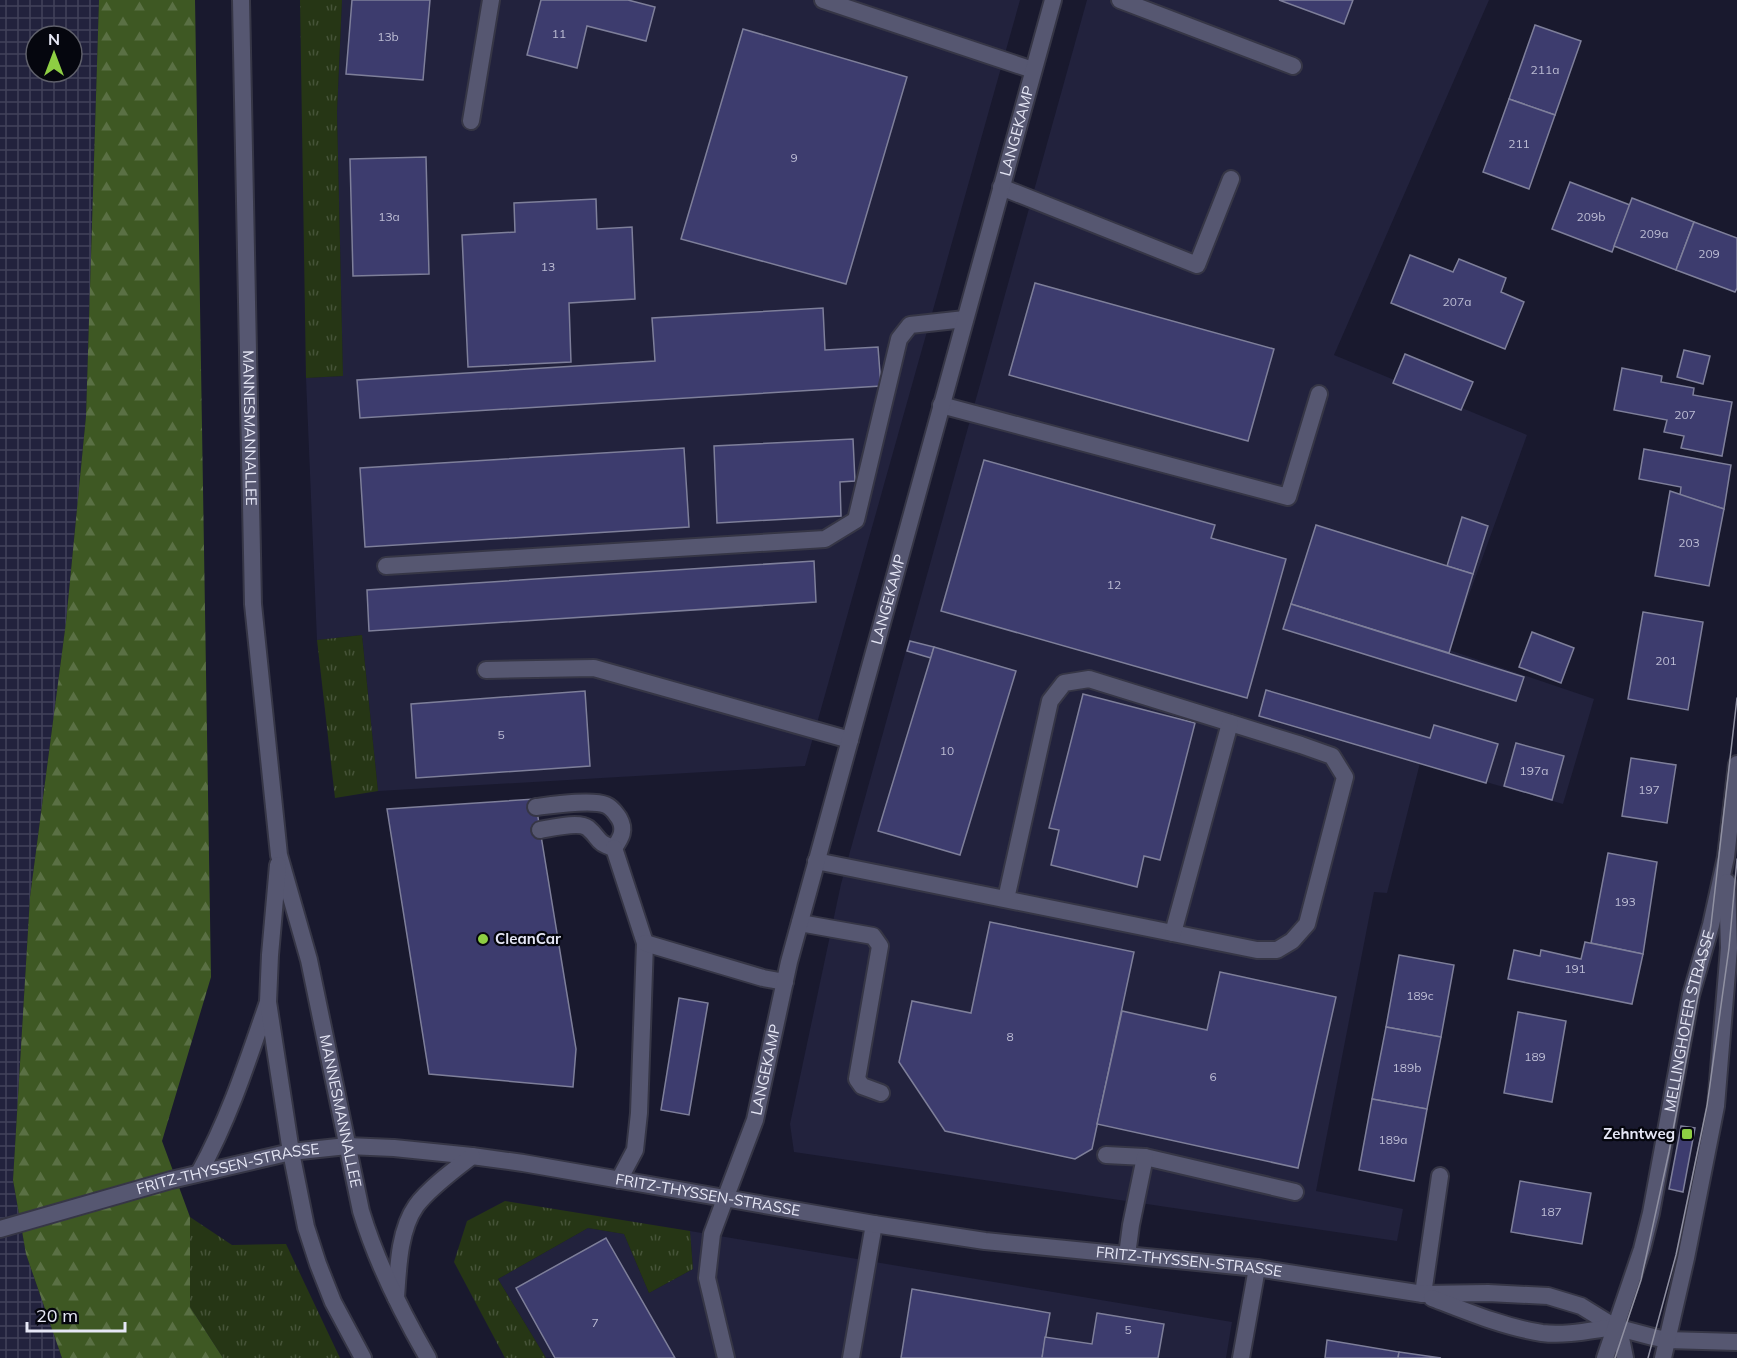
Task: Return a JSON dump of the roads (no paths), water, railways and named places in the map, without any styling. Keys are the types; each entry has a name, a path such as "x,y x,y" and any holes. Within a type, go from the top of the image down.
{"street":[{"name":"MANNESMANNALLEE","path":"241,0 253,604 279,855 309,960 366,1228 396,1298 428,1358"},
{"path":"471,121 491,0"},
{"path":"823,0 1033,69"},
{"name":"LANGEKAMP","path":"726,1358 707,1278 712,1234 755,1120 785,982 816,861 1053,0"},
{"path":"1120,0 1293,66"},
{"path":"1001,188 1197,265 1232,179"},
{"path":"386,566 825,539 856,520 899,339 910,325 965,319"},
{"path":"942,405 1288,497 1319,394"},
{"path":"486,670 594,668 850,740"},
{"path":"816,861 1257,950 1277,950 1292,941 1307,924 1345,777 1332,756 1089,679 1064,683 1050,701 1006,899"},
{"path":"1173,933 1230,723"},
{"name":"MELLINGHOFER STRASSE","path":"1605,1358 1620,1328 1651,1213 1691,995 1711,925 1726,857 1737,764"},
{"path":"536,807 582,803 604,804 613,808 621,822 622,836 614,848"},
{"path":"540,830 580,825 586,827 602,844 614,848"},
{"path":"614,848 645,943 635,1150 619,1180"},
{"name":"MANNESMANNALLEE","path":"279,855 268,1002 291,1152 306,1227 318,1264 333,1302 363,1358"},
{"name":"MELLINGHOFER STRASSE","path":"1663,1358 1686,1258 1716,1106 1729,948 1726,857"},
{"path":"800,923 873,936 880,946 857,1079 862,1086 881,1093"},
{"path":"645,943 763,978 785,982"},
{"path":"199,1173 233,1102 268,1002"},
{"name":"FRITZ-THYSSEN-STRASSE","path":"0,1229 171,1180 291,1152 347,1146 394,1148 472,1156 985,1241 1257,1268 1423,1294 1488,1293 1548,1296 1581,1306 1620,1328"},
{"path":"1106,1155 1145,1157 1295,1192"},
{"path":"396,1298 399,1258 405,1230 416,1207 442,1179 472,1156"},
{"path":"1127,1255 1145,1157"},
{"path":"1423,1294 1440,1176"},
{"path":"851,1358 874,1224"},
{"path":"1240,1358 1257,1268"},
{"name":"FRITZ-THYSSEN-STRASSE","path":"1423,1294 1482,1317 1544,1333 1576,1333 1620,1328"},
{"path":"1625,1358 1620,1328 1667,1340 1737,1342"}],"tram line":[{"path":"1615,1358 1641,1280 1669,1152 1711,925 1737,698"},
{"path":"1648,1358 1676,1255 1707,1106 1729,948 1737,859"}],"place":[{"name":"CleanCar","path":"483,939"},
{"name":"Zehntweg","path":"1687,1134"}]}
